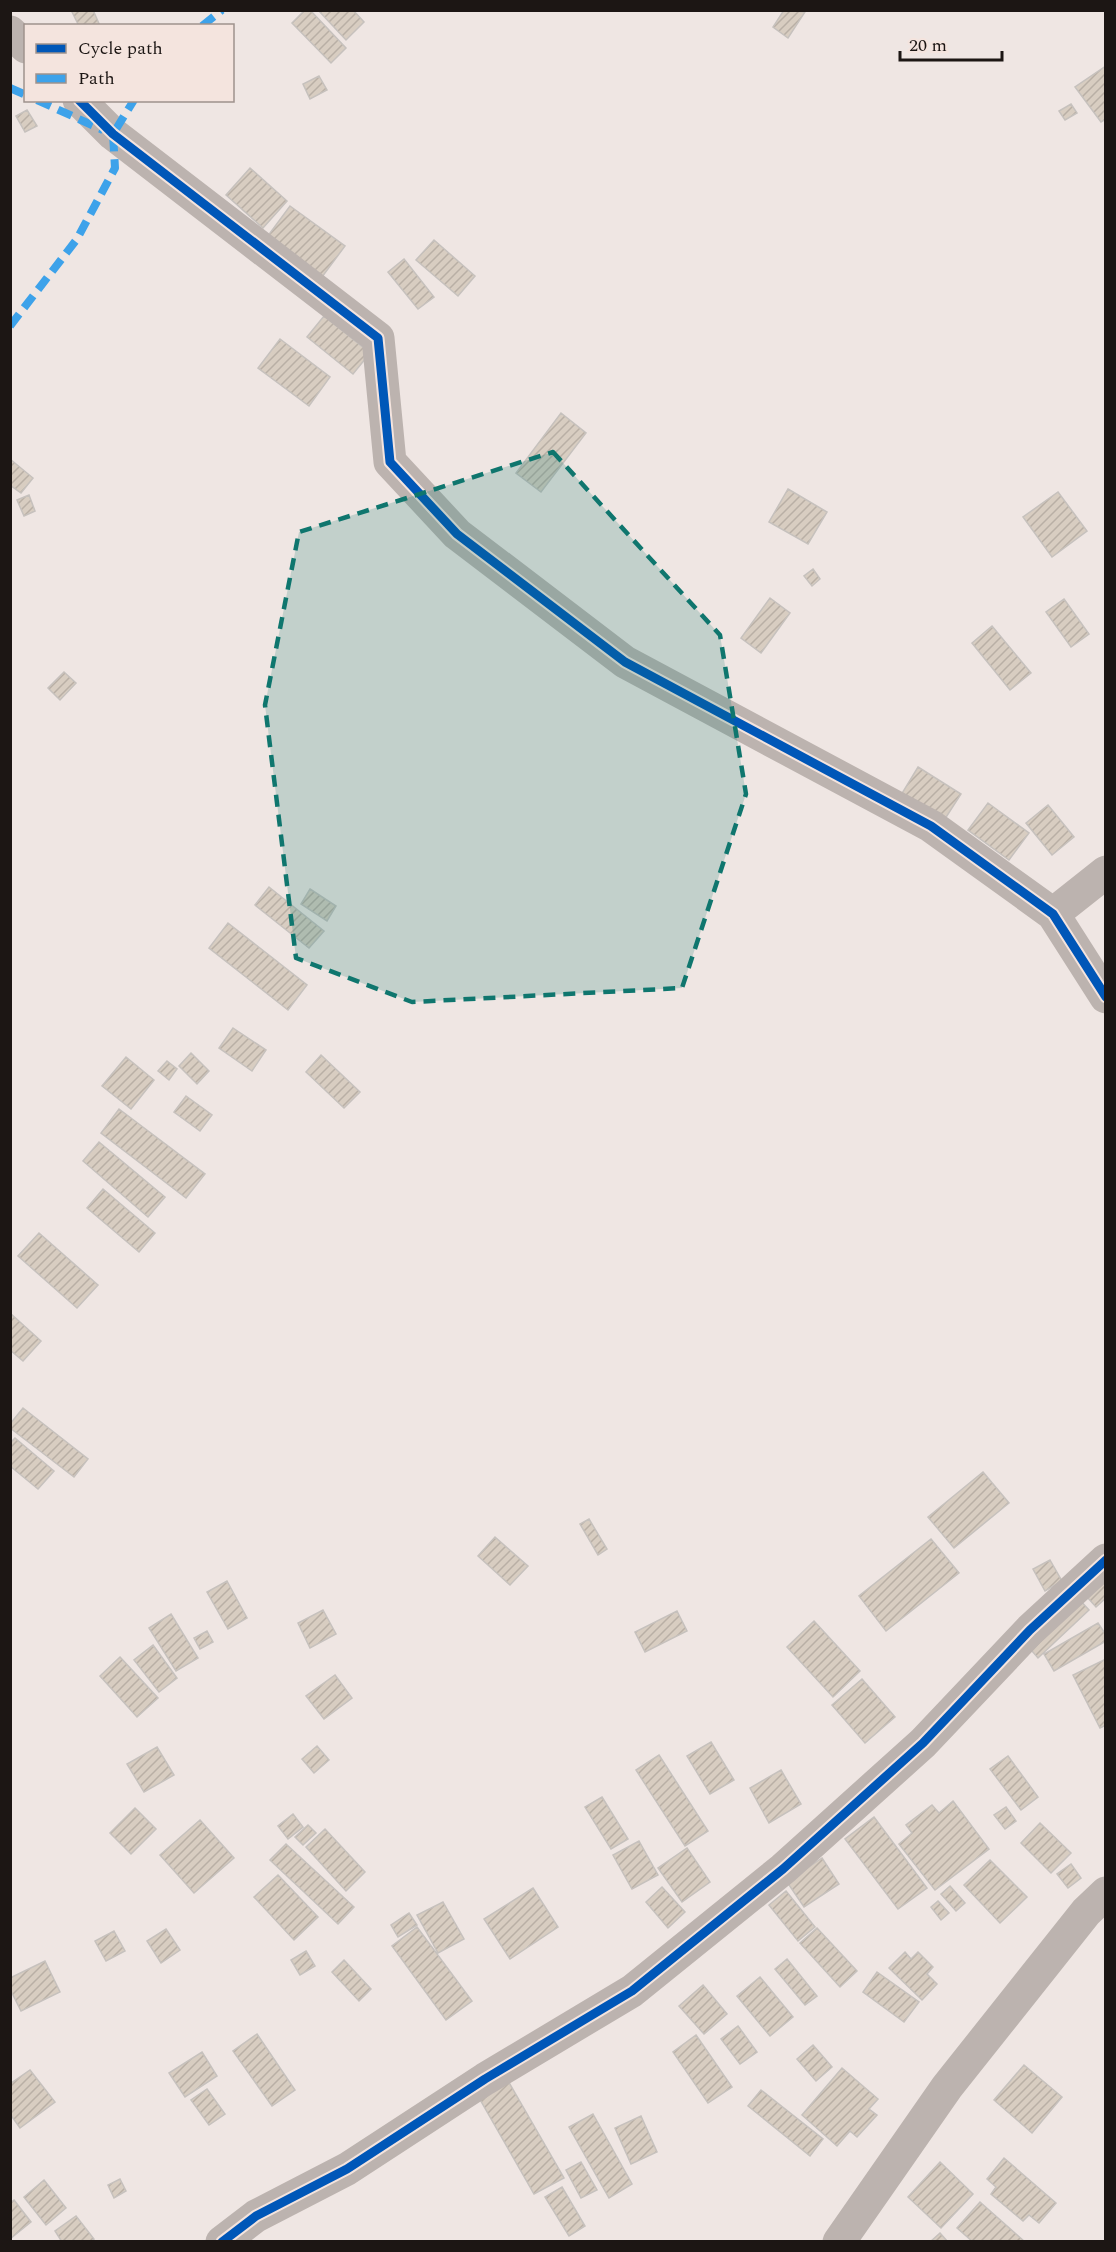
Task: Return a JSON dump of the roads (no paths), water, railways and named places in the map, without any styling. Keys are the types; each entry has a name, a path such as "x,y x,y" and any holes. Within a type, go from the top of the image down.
{"street":[{"path":"10,32 24,45"},
{"path":"81,102 113,134 378,338 390,462 457,534 625,662 931,826 1053,914 1106,997"},
{"path":"1053,914 1106,872"},
{"path":"222,2241 256,2216 347,2169 485,2079 632,1990 783,1869 914,1751 1030,1630 1106,1560"},
{"path":"839,2241 947,2087 1086,1912 1106,1893"}]}
